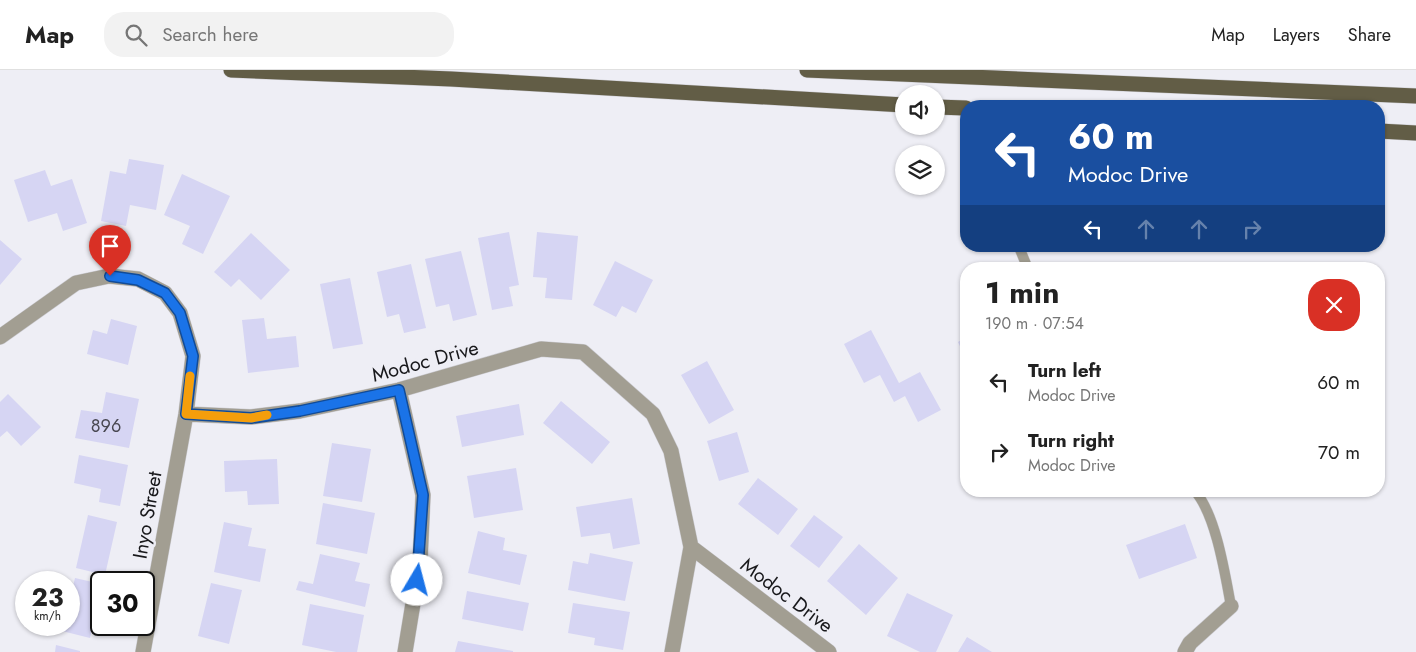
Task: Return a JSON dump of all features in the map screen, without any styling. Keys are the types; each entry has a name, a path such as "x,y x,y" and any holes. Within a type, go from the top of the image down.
{"main road":[{"path":"231,70 461,80 895,104"},
{"path":"807,70 1416,96"},
{"path":"945,107 960,108"},
{"path":"1385,131 1416,133"}],"street":[{"path":"0,337 76,283 110,276 138,280 165,293 180,313 193,356 186,414"},
{"name":"Modoc Drive","path":"186,414 251,418 300,411 399,390 541,349 583,352 653,414 671,451 690,547 829,652"},
{"path":"399,390 423,495 420,561 405,652"},
{"name":"Inyo Street","path":"143,652 186,414"},
{"path":"672,652 690,547"},
{"path":"1185,652 1190,643 1231,606"}],"lane":[{"path":"1200,497 1219,547 1231,606"}],"building":[{"path":"129,159 164,165 156,210 130,205 126,226 101,221 110,171 126,174"},
{"path":"45,170 51,186 72,179 87,223 63,231 57,213 28,222 14,180"},
{"path":"182,174 230,196 203,254 182,244 190,226 164,215"},
{"path":"509,232 519,285 509,287 513,306 492,310 478,238"},
{"path":"537,232 578,236 572,300 545,298 547,278 533,277"},
{"path":"251,233 290,270 261,300 239,279 231,287 214,272"},
{"path":"0,240 22,259 0,285"},
{"path":"461,251 477,315 453,321 449,304 436,307 425,259"},
{"path":"615,261 653,280 636,313 622,306 616,317 593,305"},
{"path":"411,264 426,328 404,333 399,314 387,317 377,272"},
{"path":"350,278 363,344 333,349 320,284"},
{"path":"264,318 267,339 296,336 299,367 248,373 242,320"},
{"path":"111,319 137,326 128,365 87,354 93,330 107,334"},
{"path":"871,330 899,383 920,372 941,410 918,422 905,396 894,402 880,375 864,383 844,344"},
{"path":"707,361 734,410 709,424 681,375"},
{"path":"106,392 139,399 129,448 75,438 81,410 102,413"},
{"path":"8,394 41,427 21,446 7,431 0,437 0,402"},
{"path":"561,401 610,442 592,464 543,423"},
{"path":"519,404 524,435 462,447 456,416"},
{"path":"737,432 749,472 719,481 707,441"},
{"path":"332,443 371,449 362,502 323,496"},
{"path":"79,455 128,465 120,506 99,502 101,489 74,483"},
{"path":"277,459 279,504 248,505 247,491 225,492 224,461"},
{"path":"516,468 523,510 474,518 467,476"},
{"path":"758,478 798,509 778,535 738,504"},
{"path":"632,498 640,544 613,549 610,533 581,537 576,507"},
{"path":"323,503 375,513 367,554 316,544"},
{"path":"88,515 117,522 106,571 90,571 76,568"},
{"path":"814,515 843,537 819,568 790,546"},
{"path":"224,522 252,528 248,546 266,549 260,582 214,572"},
{"path":"1185,524 1197,558 1139,579 1126,545"},
{"path":"478,531 505,538 503,550 527,555 520,585 468,573"},
{"path":"859,544 898,578 866,615 827,581"},
{"path":"590,553 633,562 625,601 568,590 573,561 588,564"},
{"path":"320,554 360,563 355,581 370,584 365,607 296,590 299,581 313,584"},
{"path":"80,579 90,581 90,638 80,636"},
{"path":"211,583 242,590 229,644 198,636"},
{"path":"467,591 529,603 523,631 462,619"},
{"path":"907,593 953,615 936,652 920,652 887,636"},
{"path":"573,603 630,612 623,650 594,645 595,638 568,633"},
{"path":"310,604 364,615 357,652 336,652 302,645"},
{"path":"967,637 992,652 958,652"},
{"path":"458,641 513,651 513,652 455,652"},
{"path":"56,645 80,651 80,652 55,652"}],"slow traffic":[{"path":"190,376 186,414 251,418 267,415"}],"route":[{"path":"110,276 138,280 165,293 180,313 193,356 186,414 251,418 300,411 399,390 423,495 420,561 417,580"}]}
